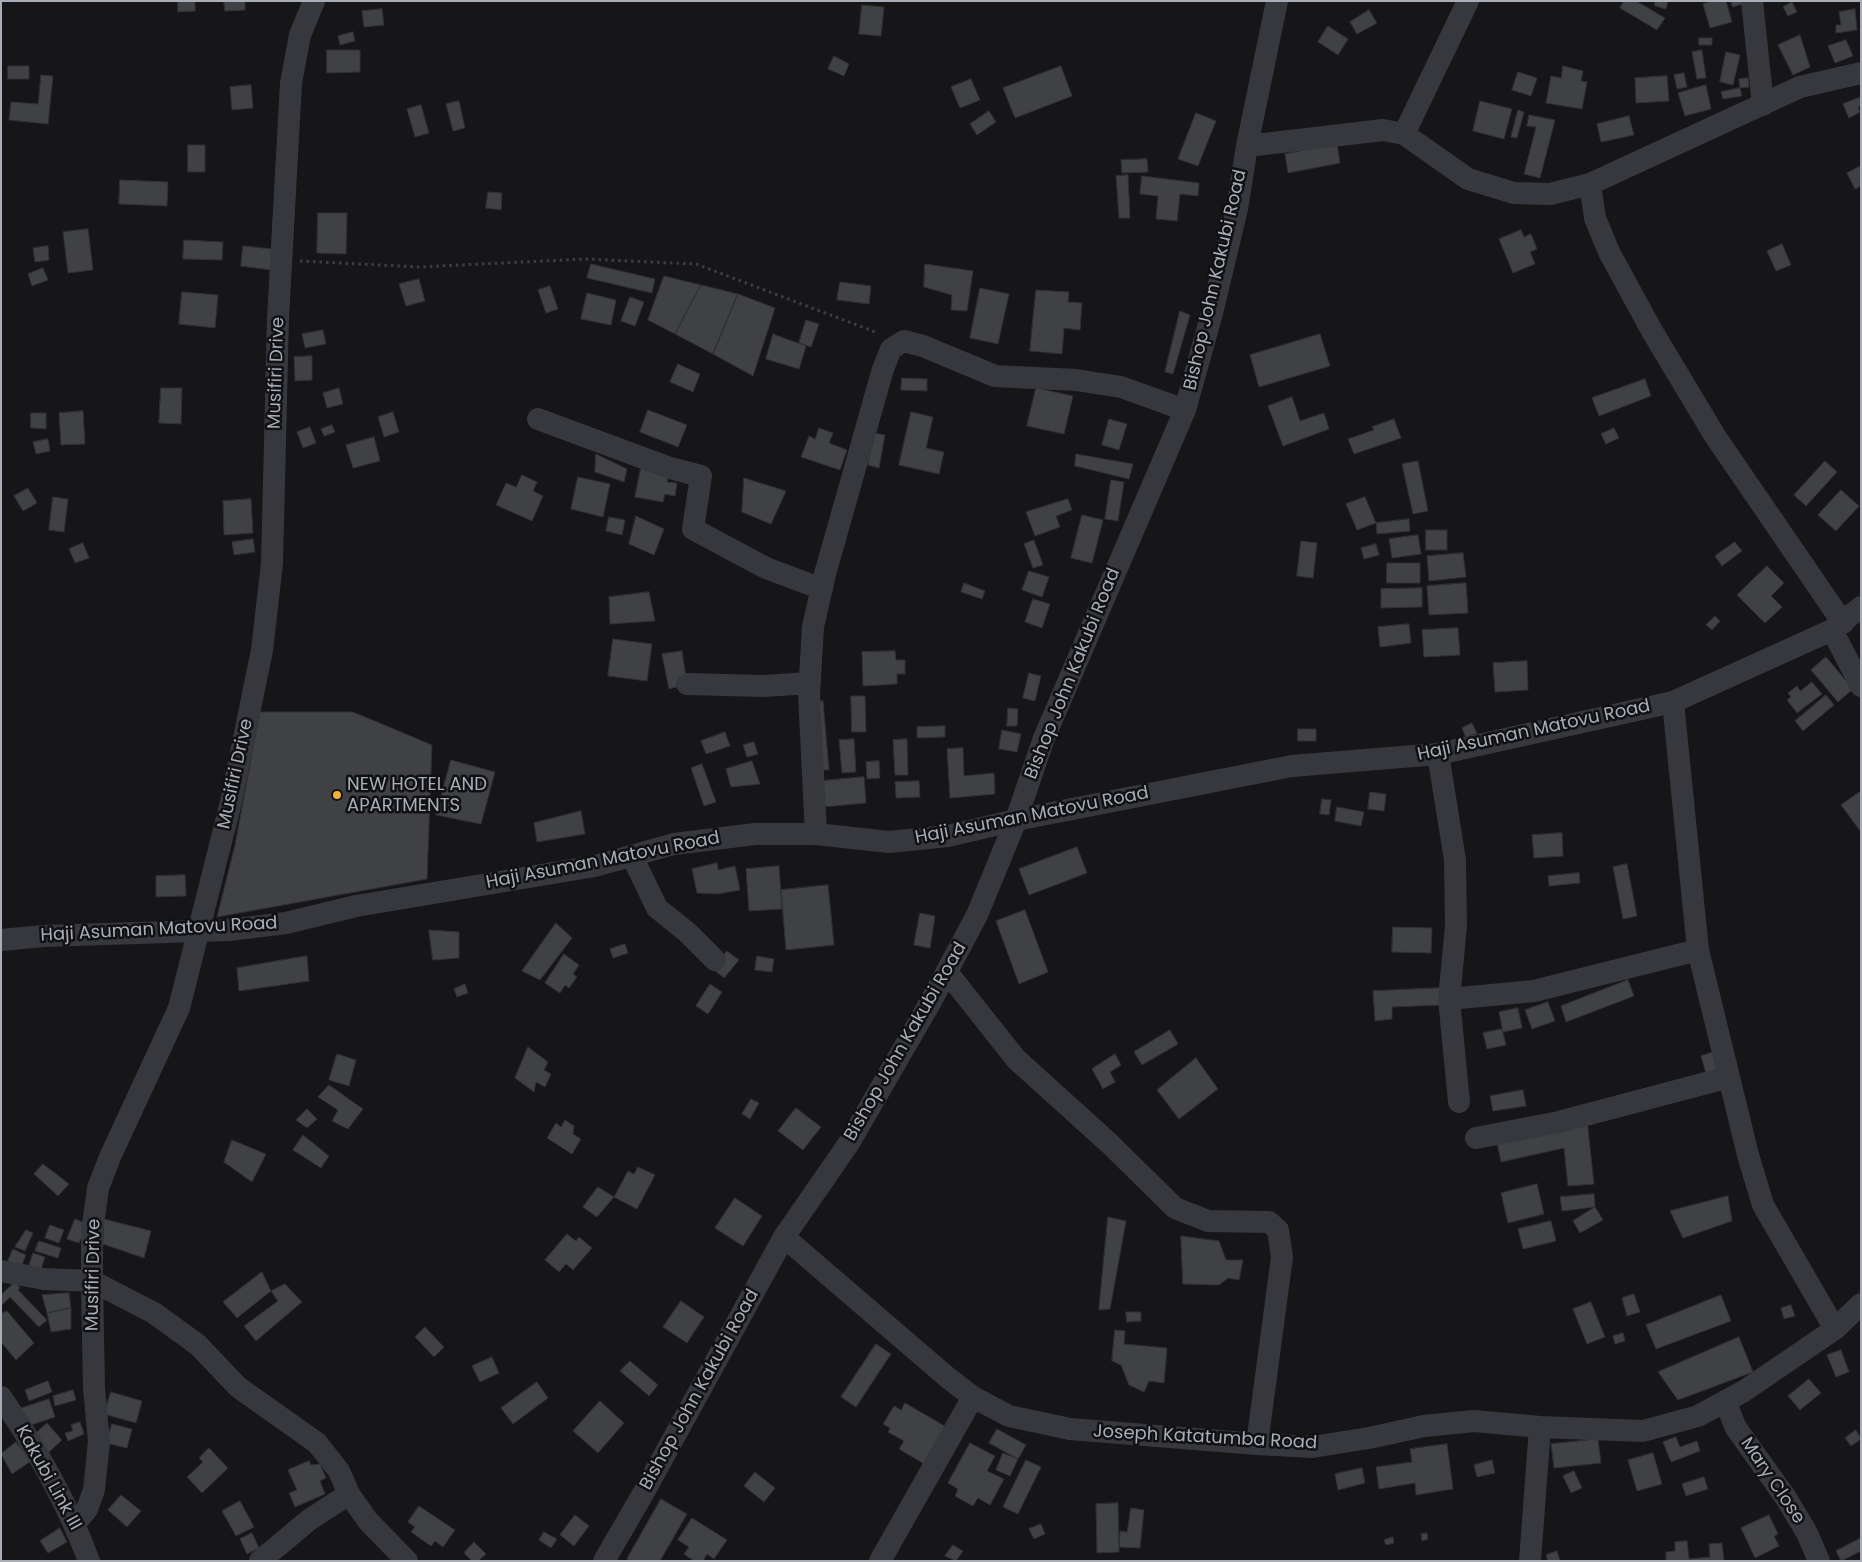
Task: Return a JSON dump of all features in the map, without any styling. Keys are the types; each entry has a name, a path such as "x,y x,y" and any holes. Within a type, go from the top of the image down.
{"street":[{"name":"Musifiri Drive","path":"75,1524 87,1509 94,1490 98,1442 94,1388 92,1232 98,1188 110,1157 179,1008 190,971 198,931 231,802 262,650 272,563 282,260 291,83 300,35 314,1"},
{"name":"Bishop John Kakubi Road","path":"604,1561 649,1484 784,1237 848,1142 947,972 977,915 1016,820 1044,738 1185,410 1214,304 1237,209 1247,146 1277,1"},
{"path":"1404,134 1468,1"},
{"path":"1752,1 1763,105"},
{"path":"1247,146 1384,130 1404,134 1468,179 1514,193 1550,194 1590,184 1800,87 1861,73"},
{"path":"1590,184 1595,218 1608,252 1652,331 1715,436 1838,626 1861,686"},
{"path":"816,834 810,683 813,627 883,369 891,349 902,342 923,346 995,376 1076,380 1121,387 1185,410"},
{"path":"538,419 660,465 701,476 693,530 766,568 822,589"},
{"name":"Haji Asuman Matovu Road","path":"1,940 44,936 198,931 286,923 356,906 595,866 674,844 755,834 816,834 889,842 948,836 1016,820 1292,766 1438,754 1673,702 1838,626 1861,607"},
{"path":"687,684 764,686 810,683"},
{"path":"1673,702 1698,950 1748,1155 1763,1205 1835,1329"},
{"path":"1438,754 1455,860 1456,926 1449,999 1459,1102"},
{"path":"632,856 657,908 687,932 715,960"},
{"path":"1449,999 1534,991 1698,950"},
{"path":"947,972 1016,1059 1110,1144 1175,1208 1208,1220 1269,1222 1278,1230 1282,1257 1257,1444"},
{"path":"1476,1138 1559,1122 1729,1077"},
{"name":"Joseph Katatumba Road","path":"784,1237 973,1397 1009,1416 1070,1429 1257,1444 1312,1447 1369,1438 1424,1426 1474,1421 1540,1428 1643,1431 1698,1416 1725,1401 1835,1329 1861,1304"},
{"path":"1,1271 44,1280 92,1281 154,1313 198,1345 238,1387 317,1443 339,1471 349,1494 368,1520 407,1561"},
{"name":"Kakubi Link III","path":"1,1397 45,1464 75,1524 89,1561"},
{"path":"880,1561 973,1397"},
{"name":"Mary Close","path":"1725,1401 1736,1428 1786,1498 1808,1533 1819,1561"},
{"path":"1530,1561 1540,1428"},
{"path":"260,1561 309,1520 349,1494"}],"path":[{"path":"282,260 419,267 585,259 696,264 902,342"}],"building":[{"path":"178,1 195,1 195,11 178,12"},
{"path":"224,1 245,1 245,10 225,11"},
{"path":"1624,1 1636,1 1665,18 1657,30 1620,8"},
{"path":"1655,1 1668,1 1666,9 1655,6"},
{"path":"1712,1 1726,1 1732,22 1710,28 1703,4"},
{"path":"1731,1 1744,1 1745,3 1733,7"},
{"path":"1792,2 1797,12 1788,16 1783,7"},
{"path":"862,5 884,7 881,36 859,34"},
{"path":"382,9 384,25 364,27 362,11"},
{"path":"1855,9 1857,30 1836,33 1836,25 1841,25 1839,12"},
{"path":"1369,10 1377,23 1357,34 1350,22"},
{"path":"1328,26 1348,39 1338,55 1318,42"},
{"path":"353,32 355,41 340,45 338,36"},
{"path":"1800,35 1810,67 1793,75 1778,45"},
{"path":"1699,38 1712,38 1712,45 1699,45"},
{"path":"1846,40 1853,56 1835,63 1828,46"},
{"path":"327,50 360,50 360,72 327,73"},
{"path":"1702,50 1706,78 1697,79 1692,52"},
{"path":"1726,52 1740,55 1733,85 1720,82"},
{"path":"834,56 849,64 844,76 828,69"},
{"path":"8,66 29,66 29,79 8,79"},
{"path":"1061,66 1072,96 1015,118 1003,88"},
{"path":"1563,66 1583,71 1581,81 1587,82 1582,109 1546,103 1551,76 1561,78"},
{"path":"1518,72 1537,78 1531,96 1512,90"},
{"path":"1684,73 1687,87 1677,89 1674,75"},
{"path":"41,75 53,76 48,124 9,120 11,102 38,104"},
{"path":"1667,76 1669,101 1636,103 1635,78"},
{"path":"1748,78 1749,87 1740,88 1739,79"},
{"path":"971,79 980,100 960,108 951,87"},
{"path":"251,85 253,108 232,110 230,87"},
{"path":"1706,85 1711,109 1685,116 1678,93"},
{"path":"1740,88 1742,96 1723,99 1721,92"},
{"path":"1861,97 1861,106 1858,107 1860,112 1849,118 1843,104"},
{"path":"459,101 465,128 453,131 446,104"},
{"path":"1480,101 1512,109 1504,139 1473,131"},
{"path":"421,105 429,133 415,137 407,109"},
{"path":"1518,110 1524,112 1517,138 1511,137"},
{"path":"989,111 996,122 977,135 970,124"},
{"path":"1196,113 1216,121 1198,166 1178,159"},
{"path":"1529,115 1555,120 1540,178 1524,174 1536,127 1527,126"},
{"path":"1629,116 1634,135 1601,142 1597,124"},
{"path":"1337,144 1340,163 1288,173 1285,154"},
{"path":"188,145 205,145 205,172 188,172"},
{"path":"1147,159 1148,172 1122,173 1121,160"},
{"path":"1861,166 1861,186 1855,189 1847,173"},
{"path":"1128,175 1130,218 1119,218 1116,176"},
{"path":"1142,176 1199,183 1198,196 1180,194 1177,221 1156,219 1158,196 1140,194"},
{"path":"120,180 168,182 167,206 119,204"},
{"path":"488,192 502,193 501,210 486,208"},
{"path":"318,213 347,213 346,254 317,253"},
{"path":"88,229 93,270 68,273 63,232"},
{"path":"1521,230 1524,237 1531,234 1537,249 1530,252 1535,264 1513,273 1499,239"},
{"path":"184,240 223,242 222,260 183,259"},
{"path":"1782,244 1791,265 1776,271 1767,251"},
{"path":"48,246 49,260 35,262 33,248"},
{"path":"243,246 273,249 271,270 241,266"},
{"path":"591,264 655,279 652,293 587,278"},
{"path":"925,264 973,271 967,311 951,310 952,295 924,287"},
{"path":"43,268 48,280 32,286 28,274"},
{"path":"664,276 701,285 675,334 648,320"},
{"path":"419,279 425,301 406,306 399,284"},
{"path":"840,282 871,286 869,304 837,300"},
{"path":"701,285 738,294 713,354 675,334"},
{"path":"550,286 558,309 546,313 538,290"},
{"path":"980,288 1009,294 998,344 970,338"},
{"path":"1036,290 1069,292 1068,302 1082,303 1080,330 1064,328 1062,354 1030,351"},
{"path":"182,292 218,295 215,328 179,324"},
{"path":"587,293 616,300 611,325 581,319"},
{"path":"738,294 775,308 753,376 713,354"},
{"path":"630,297 644,302 635,326 621,321"},
{"path":"1180,311 1190,315 1173,374 1165,372"},
{"path":"806,320 819,324 811,347 799,343"},
{"path":"323,330 326,344 305,348 302,334"},
{"path":"773,334 806,346 799,369 766,359"},
{"path":"1320,334 1330,366 1259,387 1250,355"},
{"path":"312,356 312,380 295,381 294,357"},
{"path":"678,364 700,374 693,392 670,382"},
{"path":"902,378 927,379 927,391 901,390"},
{"path":"1645,379 1651,396 1599,416 1592,398"},
{"path":"161,388 182,388 181,424 159,423"},
{"path":"339,388 343,404 327,408 323,393"},
{"path":"1036,388 1073,396 1064,434 1027,426"},
{"path":"1292,397 1300,421 1324,413 1329,429 1283,446 1268,406"},
{"path":"648,410 687,425 678,447 640,432"},
{"path":"83,411 85,444 61,445 59,413"},
{"path":"393,412 399,432 384,437 378,417"},
{"path":"911,412 933,417 926,448 944,452 939,474 899,465"},
{"path":"31,413 46,413 46,429 31,428"},
{"path":"1109,419 1127,424 1119,450 1102,445"},
{"path":"1394,419 1401,438 1354,454 1348,439 1374,430 1372,427"},
{"path":"332,425 335,432 324,436 321,429"},
{"path":"310,427 316,443 303,448 297,432"},
{"path":"819,428 833,433 829,443 847,450 840,470 801,457 809,436 815,439"},
{"path":"1614,428 1619,438 1606,444 1601,434"},
{"path":"874,433 885,435 879,468 868,465"},
{"path":"374,437 380,461 353,468 346,445"},
{"path":"48,439 50,451 36,454 33,442"},
{"path":"596,454 627,469 624,482 595,472"},
{"path":"1076,454 1133,464 1129,479 1075,466"},
{"path":"1418,461 1428,511 1413,514 1402,464"},
{"path":"1825,461 1837,472 1806,506 1794,495"},
{"path":"642,463 670,468 667,482 677,483 675,496 665,494 663,502 635,497"},
{"path":"522,475 537,482 533,491 543,496 532,521 496,505 506,483 516,487"},
{"path":"578,477 610,484 603,517 571,509"},
{"path":"744,478 786,491 771,524 742,512"},
{"path":"1111,480 1124,482 1118,521 1105,519"},
{"path":"28,488 37,503 23,511 14,496"},
{"path":"1841,490 1859,506 1836,531 1818,515"},
{"path":"53,497 68,499 64,532 49,530"},
{"path":"1365,497 1376,523 1357,530 1346,504"},
{"path":"251,499 253,533 224,535 223,501"},
{"path":"1068,499 1072,510 1056,516 1060,527 1035,536 1026,512"},
{"path":"1082,515 1103,520 1092,563 1071,558"},
{"path":"636,516 664,529 654,555 629,544"},
{"path":"609,517 625,520 622,535 606,531"},
{"path":"1409,519 1410,531 1377,534 1376,523"},
{"path":"1426,530 1447,530 1447,550 1426,550"},
{"path":"1418,535 1421,554 1392,558 1389,539"},
{"path":"253,539 255,552 234,555 232,542"},
{"path":"1034,540 1043,565 1033,568 1024,544"},
{"path":"1301,541 1317,543 1313,578 1297,576"},
{"path":"1735,542 1742,551 1722,566 1715,556"},
{"path":"83,543 89,558 75,563 69,549"},
{"path":"1376,544 1379,555 1364,559 1361,548"},
{"path":"1463,553 1466,577 1429,581 1427,556"},
{"path":"1387,563 1420,563 1420,583 1387,583"},
{"path":"1767,566 1784,583 1771,596 1782,607 1765,623 1737,595"},
{"path":"1029,571 1049,577 1042,597 1022,590"},
{"path":"964,583 985,591 982,599 961,592"},
{"path":"1466,583 1468,613 1429,615 1427,586"},
{"path":"1422,588 1422,607 1381,608 1381,589"},
{"path":"649,592 655,621 610,624 609,597"},
{"path":"1033,599 1050,604 1042,628 1025,622"},
{"path":"1715,616 1720,621 1712,630 1706,625"},
{"path":"1409,624 1411,643 1380,647 1378,627"},
{"path":"1458,628 1460,655 1424,657 1422,630"},
{"path":"613,639 652,644 647,681 608,676"},
{"path":"682,651 687,684 669,689 662,654"},
{"path":"895,651 896,660 905,660 905,674 897,674 897,684 863,686 862,652"},
{"path":"1826,657 1853,689 1838,702 1811,670"},
{"path":"1527,661 1528,690 1495,692 1493,663"},
{"path":"1029,673 1041,676 1035,701 1023,698"},
{"path":"1812,682 1822,694 1797,713 1787,700 1791,697 1788,693 1797,686 1800,691"},
{"path":"1826,695 1834,705 1803,731 1795,721"},
{"path":"851,696 865,696 866,732 852,732"},
{"path":"823,701 829,770 821,770 815,702"},
{"path":"1008,708 1018,709 1017,726 1007,726"},
{"name":"NEW HOTEL AND APARTMENTS","path":"260,712 353,712 432,745 427,879 217,917 235,845"},
{"path":"1472,723 1477,733 1466,738 1462,728"},
{"path":"945,726 945,737 917,738 917,727"},
{"path":"1298,729 1316,729 1316,741 1298,741"},
{"path":"1002,730 1021,734 1017,752 999,749"},
{"path":"725,732 730,746 706,754 701,741"},
{"path":"854,739 856,772 842,773 839,740"},
{"path":"907,739 908,775 895,775 893,740"},
{"path":"754,742 758,754 747,757 743,745"},
{"path":"963,748 964,776 994,773 995,794 950,798 947,749"},
{"path":"451,760 495,772 481,824 436,815"},
{"path":"752,761 760,784 731,787 726,769"},
{"path":"879,761 880,778 867,779 866,762"},
{"path":"702,764 716,802 704,806 691,768"},
{"path":"864,777 866,803 823,807 821,781"},
{"path":"919,781 920,797 896,798 895,782"},
{"path":"1861,791 1861,832 1841,805"},
{"path":"1370,792 1386,794 1384,811 1368,809"},
{"path":"1322,799 1331,800 1329,815 1320,814"},
{"path":"1337,807 1364,812 1361,826 1335,821"},
{"path":"581,811 585,834 537,842 534,823"},
{"path":"1562,833 1563,856 1534,858 1532,835"},
{"path":"1077,847 1087,873 1029,895 1019,869"},
{"path":"717,863 718,870 735,866 740,890 718,894 697,893 692,869"},
{"path":"1627,864 1637,916 1623,919 1613,867"},
{"path":"779,866 782,909 749,911 746,869"},
{"path":"1579,873 1580,883 1549,886 1548,876"},
{"path":"185,875 186,896 156,897 156,876"},
{"path":"828,885 834,945 786,950 781,890"},
{"path":"1025,910 1048,972 1019,984 996,921"},
{"path":"920,913 935,916 930,948 914,945"},
{"path":"556,923 572,938 540,980 522,971"},
{"path":"1393,927 1432,928 1431,953 1392,952"},
{"path":"429,930 459,932 459,958 433,960"},
{"path":"625,944 628,953 613,958 610,949"},
{"path":"727,951 739,960 724,978 713,969"},
{"path":"564,954 579,965 573,974 577,977 569,988 565,985 560,993 545,983"},
{"path":"307,956 309,981 239,991 237,968"},
{"path":"757,956 774,959 772,972 755,970"},
{"path":"1628,980 1634,996 1566,1022 1561,1006"},
{"path":"465,984 468,993 457,997 454,989"},
{"path":"710,984 722,992 708,1014 696,1006"},
{"path":"1440,988 1440,1005 1392,1007 1392,1019 1375,1021 1373,991"},
{"path":"1548,1002 1555,1021 1532,1029 1525,1010"},
{"path":"1518,1008 1522,1028 1503,1032 1499,1012"},
{"path":"1502,1029 1506,1045 1487,1049 1483,1033"},
{"path":"1170,1030 1178,1044 1142,1065 1134,1052"},
{"path":"528,1047 548,1062 544,1070 551,1074 545,1087 536,1082 534,1092 515,1078"},
{"path":"1720,1050 1726,1071 1707,1077 1701,1056"},
{"path":"337,1054 356,1060 349,1086 329,1080"},
{"path":"1115,1054 1121,1065 1110,1072 1115,1082 1103,1089 1092,1069"},
{"path":"1196,1058 1218,1089 1179,1119 1157,1090"},
{"path":"329,1085 363,1109 348,1129 332,1121 338,1110 318,1097"},
{"path":"1523,1090 1526,1106 1493,1111 1490,1096"},
{"path":"751,1099 759,1103 750,1119 742,1114"},
{"path":"796,1108 821,1127 803,1150 778,1131"},
{"path":"307,1109 317,1119 307,1128 296,1120"},
{"path":"1587,1119 1594,1184 1568,1186 1564,1148 1501,1162 1496,1137"},
{"path":"565,1120 574,1126 573,1134 581,1139 572,1154 547,1138 556,1123 561,1127"},
{"path":"303,1135 329,1156 321,1168 293,1150"},
{"path":"232,1140 266,1154 252,1182 224,1162"},
{"path":"43,1164 69,1184 58,1196 34,1174"},
{"path":"638,1167 655,1175 637,1209 614,1197 628,1171 634,1174"},
{"path":"1537,1184 1544,1214 1508,1223 1501,1193"},
{"path":"598,1187 614,1197 597,1217 583,1207"},
{"path":"1594,1194 1595,1207 1562,1211 1560,1197"},
{"path":"1728,1196 1732,1221 1683,1238 1670,1211"},
{"path":"735,1198 762,1216 743,1246 715,1228"},
{"path":"1595,1207 1603,1220 1580,1233 1573,1221"},
{"path":"1108,1217 1126,1221 1110,1309 1099,1310"},
{"path":"75,1219 87,1224 79,1243 67,1239"},
{"path":"104,1219 151,1231 144,1258 103,1244"},
{"path":"1551,1221 1556,1241 1523,1249 1518,1229"},
{"path":"50,1225 64,1230 59,1243 45,1238"},
{"path":"26,1230 33,1233 25,1251 15,1247"},
{"path":"567,1234 576,1241 579,1237 592,1248 573,1270 566,1264 559,1272 545,1260"},
{"path":"1181,1236 1219,1241 1226,1260 1243,1260 1239,1280 1228,1278 1219,1285 1183,1284"},
{"path":"39,1241 61,1248 58,1258 35,1251"},
{"path":"13,1249 26,1255 21,1267 8,1261"},
{"path":"33,1253 45,1257 41,1269 29,1266"},
{"path":"262,1272 271,1291 237,1318 223,1302"},
{"path":"15,1282 20,1288 18,1290 47,1320 39,1327 10,1297 1,1306 1,1295"},
{"path":"285,1284 302,1302 256,1341 244,1326 278,1301 271,1291"},
{"path":"69,1293 71,1308 47,1313 42,1295"},
{"path":"1634,1294 1640,1312 1627,1316 1622,1298"},
{"path":"1721,1295 1731,1321 1656,1349 1646,1325"},
{"path":"681,1301 704,1317 687,1343 663,1327"},
{"path":"1591,1302 1605,1337 1587,1344 1573,1309"},
{"path":"1791,1305 1795,1316 1784,1319 1781,1308"},
{"path":"71,1308 71,1329 51,1332 47,1313"},
{"path":"7,1311 34,1343 16,1360 1,1342 1,1314"},
{"path":"1126,1312 1141,1312 1141,1321 1127,1322"},
{"path":"425,1327 444,1347 434,1357 415,1337"},
{"path":"1115,1330 1125,1331 1124,1344 1167,1348 1164,1383 1149,1381 1144,1392 1129,1385 1121,1365 1112,1361"},
{"path":"1623,1333 1625,1341 1615,1344 1613,1336"},
{"path":"1739,1337 1753,1372 1678,1400 1658,1372"},
{"path":"876,1344 891,1354 856,1407 841,1397"},
{"path":"1841,1350 1849,1372 1836,1377 1827,1355"},
{"path":"492,1357 499,1373 480,1382 472,1366"},
{"path":"630,1361 658,1385 649,1396 620,1371"},
{"path":"1809,1379 1821,1393 1800,1410 1788,1396"},
{"path":"48,1381 52,1392 29,1401 25,1390"},
{"path":"537,1382 548,1398 513,1424 501,1408"},
{"path":"73,1390 76,1400 55,1406 53,1396"},
{"path":"111,1392 142,1401 136,1423 104,1414"},
{"path":"49,1399 55,1417 25,1427 19,1409"},
{"path":"600,1401 624,1423 598,1453 573,1431"},
{"path":"905,1403 948,1428 926,1465 899,1449 904,1441 888,1432 890,1428 883,1424 894,1406 901,1410"},
{"path":"80,1422 84,1434 68,1441 65,1433 73,1431 71,1425"},
{"path":"47,1423 62,1440 49,1452 34,1435"},
{"path":"112,1424 132,1429 127,1448 106,1443"},
{"path":"997,1429 1026,1445 1018,1459 989,1443"},
{"path":"1856,1430 1861,1439 1851,1446 1845,1438"},
{"path":"1676,1437 1680,1447 1697,1441 1700,1451 1671,1462 1663,1442"},
{"path":"1598,1439 1601,1463 1554,1468 1551,1444"},
{"path":"16,1442 31,1461 12,1474 1,1454"},
{"path":"970,1443 995,1456 987,1471 1004,1479 990,1505 978,1498 973,1506 955,1496 958,1489 948,1483"},
{"path":"1447,1444 1453,1489 1416,1495 1415,1483 1379,1489 1376,1467 1412,1462 1410,1449"},
{"path":"209,1448 228,1468 202,1493 187,1477 203,1462 199,1458"},
{"path":"1003,1453 1018,1459 1010,1476 996,1470"},
{"path":"1653,1453 1662,1484 1637,1491 1628,1460"},
{"path":"1026,1460 1041,1467 1018,1514 1003,1507"},
{"path":"1492,1460 1495,1473 1477,1477 1474,1465"},
{"path":"309,1461 311,1465 320,1464 326,1478 320,1481 325,1494 295,1507 289,1493 297,1490 288,1470"},
{"path":"1362,1468 1365,1483 1338,1490 1335,1474"},
{"path":"1574,1471 1582,1488 1571,1493 1563,1476"},
{"path":"755,1472 775,1488 764,1502 744,1486"},
{"path":"1704,1477 1708,1489 1686,1496 1682,1484"},
{"path":"121,1495 141,1511 127,1527 108,1510"},
{"path":"661,1499 687,1514 660,1561 630,1561 627,1559"},
{"path":"240,1501 254,1527 236,1536 222,1511"},
{"path":"1118,1503 1119,1552 1097,1553 1096,1504"},
{"path":"419,1506 455,1530 443,1547 435,1541 431,1546 411,1532 415,1527 408,1522"},
{"path":"1131,1508 1144,1510 1140,1548 1119,1547 1120,1531 1127,1532"},
{"path":"575,1515 589,1526 574,1546 560,1535"},
{"path":"1769,1515 1778,1534 1774,1536 1779,1546 1755,1558 1741,1528"},
{"path":"692,1518 727,1540 714,1559 707,1554 703,1561 694,1561 684,1554 689,1547 678,1540"},
{"path":"1041,1524 1045,1534 1034,1539 1029,1529"},
{"path":"60,1528 67,1542 48,1553 40,1541"},
{"path":"544,1532 557,1539 551,1548 539,1540"},
{"path":"252,1533 259,1548 247,1554 240,1539"},
{"path":"1427,1533 1428,1539 1422,1541 1421,1534"},
{"path":"1393,1537 1394,1543 1386,1545 1384,1540"},
{"path":"1861,1538 1861,1551 1841,1561 1836,1551"},
{"path":"1687,1541 1689,1559 1710,1557 1709,1544 1722,1543 1724,1561 1666,1561 1666,1552 1675,1551 1675,1542"},
{"path":"474,1542 486,1554 478,1561 472,1561 464,1553"},
{"path":"953,1545 963,1551 956,1561 945,1556"},
{"path":"1557,1551 1560,1561 1548,1561 1546,1555"}],"place":[{"name":"NEW HOTEL AND APARTMENTS","path":"337,795"}]}
